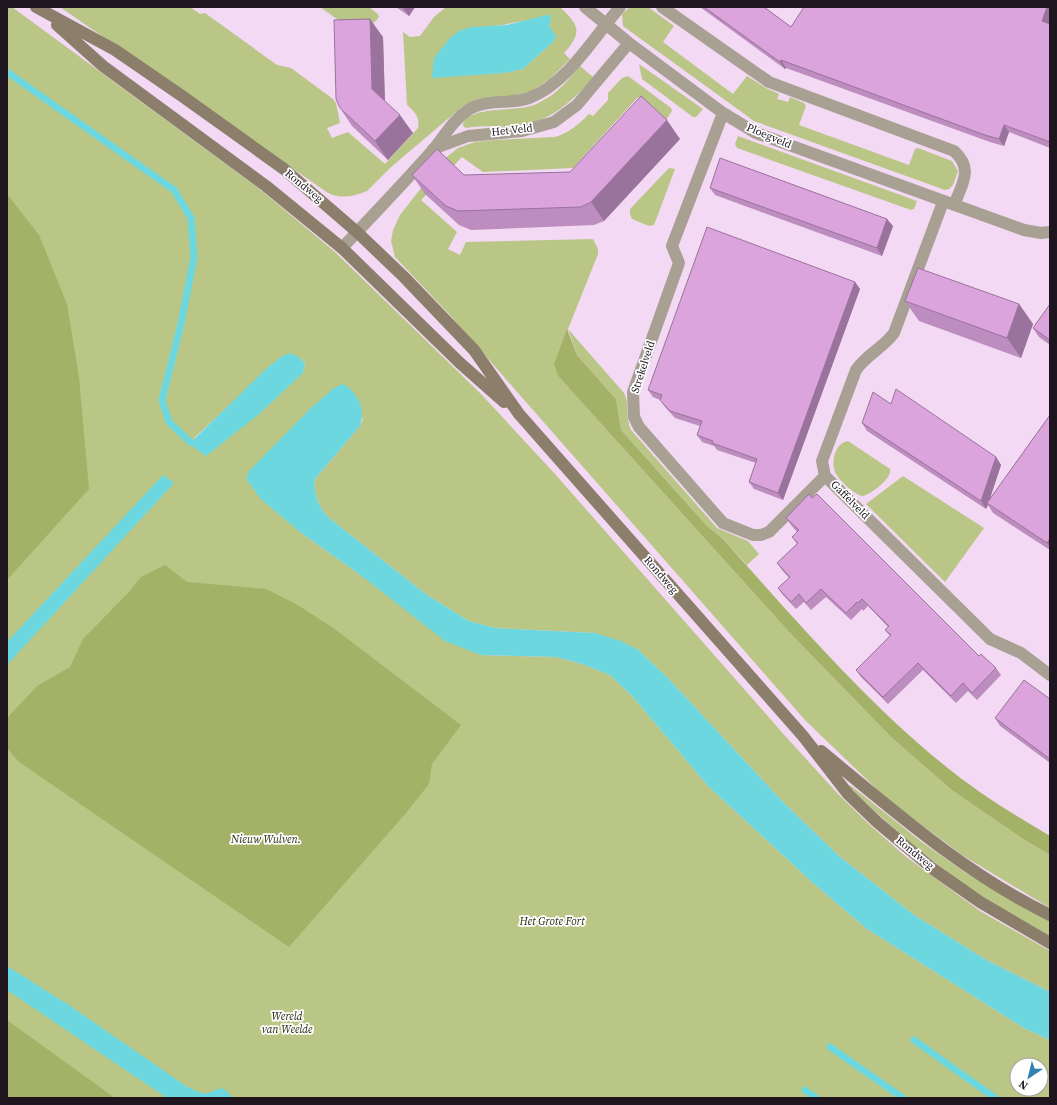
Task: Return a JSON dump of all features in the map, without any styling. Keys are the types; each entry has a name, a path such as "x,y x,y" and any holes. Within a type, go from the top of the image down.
{"main road":[{"name":"Rondweg","path":"40,9 115,50 182,96 284,169 357,232 409,282 474,350 519,414 803,736 848,794 899,841 933,869 980,902 1050,943"},
{"name":"Rondweg","path":"40,9 103,66 266,186 342,248 460,363 519,414"},
{"name":"Rondweg","path":"803,736 932,841 977,873 1050,915"}],"street":[{"name":"Ploegveld","path":"585,7 629,43 723,113 756,133 1024,230 1041,233 1050,232"},
{"path":"605,24 620,7"},
{"path":"662,7 768,82 954,151 963,162 966,173 949,204"},
{"name":"Het Veld","path":"342,248 433,150 455,120 480,104 512,102 542,93 577,60 605,24"},
{"name":"Het Veld","path":"433,150 468,136 522,131 554,122 577,105 629,43"},
{"name":"Strekelveld","path":"723,113 672,246 679,263 633,392 634,417 639,428 723,523 753,535 761,535 769,532 825,476"},
{"name":"Gaffelveld","path":"949,204 894,333 881,348 862,362 856,370 822,461 825,476 990,639 1020,653 1050,675"}],"green space":[{"name":"Nieuw Wulven.","path":"7,7 12,7 257,187 335,252 482,395 555,474 839,795 905,856 980,911 1050,951 1050,992 988,961 914,915 839,856 782,801 667,677 637,649 595,633 495,628 469,621 427,595 329,518 318,501 314,480 360,426 363,419 334,388 300,532 359,574 481,655 556,657 582,664 610,675 633,697 708,786 813,883 867,929 1024,1028 1050,1040 1050,1098 7,1098","holes":["282,356 300,358 305,364 303,373 192,440"]},
{"path":"60,7 190,7 200,14 205,13 277,65 291,68 333,99 336,103 340,123 327,128 332,138 348,132 385,164 418,128 416,115 407,105 403,32 410,37 420,36 434,17 446,7 560,7 575,24 576,34 570,46 564,53 570,59 550,79 530,92 511,96 478,99 463,106 390,168 367,191 357,195 343,197 328,193","holes":["542,18 551,19 549,26 554,41 523,69 504,73 432,77 471,27 498,25"]},
{"path":"320,7 369,7 378,14 379,17 372,25 348,27"},
{"path":"630,7 648,7 674,26 663,42 733,94 747,76 779,94 777,99 788,102 790,97 804,103 806,106 799,125 909,165 915,149 918,148 952,161 958,171 953,185 949,189 945,190 754,121 623,26 622,14"},
{"path":"639,64 703,109 696,117 693,117 642,79"},
{"path":"580,66 593,77 568,103 549,116 539,121 516,126 484,126 466,128 463,126 465,120 478,113 524,108 540,102 558,90"},
{"path":"628,76 671,108 672,111 666,120 638,97 573,168 483,172 462,157 421,200 457,232 448,249 460,255 466,242 593,239 598,249 598,254 568,329 558,376 790,633 893,739 953,791 1023,839 1050,855 1050,908 962,855 887,799 805,720 448,313 395,257 391,241 393,230 400,215 443,160 458,148 475,142 555,137 565,133 574,128 589,114 593,116 608,100 608,93 622,78"},
{"path":"738,136 917,201 914,209 911,210 737,148 735,144"},
{"path":"669,168 675,169 654,225 649,226 632,219 630,209"},
{"path":"7,194 39,235 67,304 79,377 89,489 7,580"},
{"path":"567,329 577,355 616,399 621,430 707,526 723,539 802,627 857,685 914,740 969,785 1050,836 1050,855 1023,839 953,791 893,739 790,633 558,376 554,364"},
{"path":"568,329 624,393 627,402 628,421 631,430 717,528 748,541 759,554 747,565 723,539 707,526 621,430 616,399 577,355"},
{"path":"848,441 890,469 890,473 885,481 876,489 863,496 855,493 847,487 835,472 835,453 840,445"},
{"path":"903,476 984,528 945,582 866,504"},
{"path":"165,565 187,582 266,589 296,604 332,627 461,725 432,764 429,784 406,813 289,947 19,762 7,748 7,718 37,686 70,667 83,639 128,593 141,577"},
{"path":"850,785 923,843 966,873 1050,921 1050,936 995,905 951,874 916,847 883,818 850,788"},
{"path":"7,1020 115,1098 7,1098"}],"shaded area":[{"path":"550,15 551,19 549,26 556,36 554,41 523,69 504,73 432,78 434,58 449,39 459,31 471,27 507,25"},
{"path":"291,353 300,358 305,364 303,373 258,415 206,456 189,444 266,369 282,356"},
{"path":"343,384 348,387 357,397 361,408 362,420 360,426 314,480 318,501 329,518 427,595 469,621 495,628 595,633 618,640 637,649 667,677 782,801 839,856 914,915 988,961 1050,992 1050,1040 1024,1028 867,929 813,883 708,786 633,697 610,675 582,664 556,657 481,655 445,641 359,574 300,532 261,499 246,479 249,471 311,408 334,388"},
{"path":"163,475 174,483 7,665 7,642"},
{"path":"7,966 69,1005 186,1086 198,1092 205,1093 223,1088 234,1098 167,1098 7,990"}],"building":[{"path":"704,7 764,7 791,27 804,7 1047,7 1042,21 1050,24 1050,142 1004,125 999,139 985,135 781,60 780,62"},
{"path":"370,19 372,89 400,115 375,141 340,108 336,99 334,20"},
{"path":"641,96 667,120 591,202 581,207 458,211 446,206 412,175 437,149 464,175 570,172"},
{"path":"720,158 887,219 877,248 710,188"},
{"path":"707,227 855,282 778,493 749,482 757,459 712,443 713,441 697,435 702,421 670,411 660,400 662,395 648,390"},
{"path":"918,268 1019,304 1007,338 905,301"},
{"path":"1050,304 1050,340 1033,328"},
{"path":"896,389 996,457 981,501 862,423 873,392 891,404"},
{"path":"1050,415 1050,538 1047,543 987,503"},
{"path":"809,494 812,498 817,494 979,656 981,654 996,668 972,693 963,683 951,696 918,663 883,697 856,670 891,635 885,630 889,626 862,599 846,613 821,589 806,603 799,594 791,602 778,588 790,577 777,563 798,543 792,537 799,530 786,518"},
{"path":"1024,680 1050,699 1050,759 995,718"}],"waterway":[{"path":"7,72 174,190 191,218 194,257 181,324 162,400 169,422 190,442"},
{"path":"914,1040 995,1098"},
{"path":"830,1047 903,1098"},
{"path":"805,1090 816,1098"}],"park label":[{"name":"Het Grote Fort","path":"552,921"},
{"name":"Wereld van Weelde","path":"287,1022"}]}
